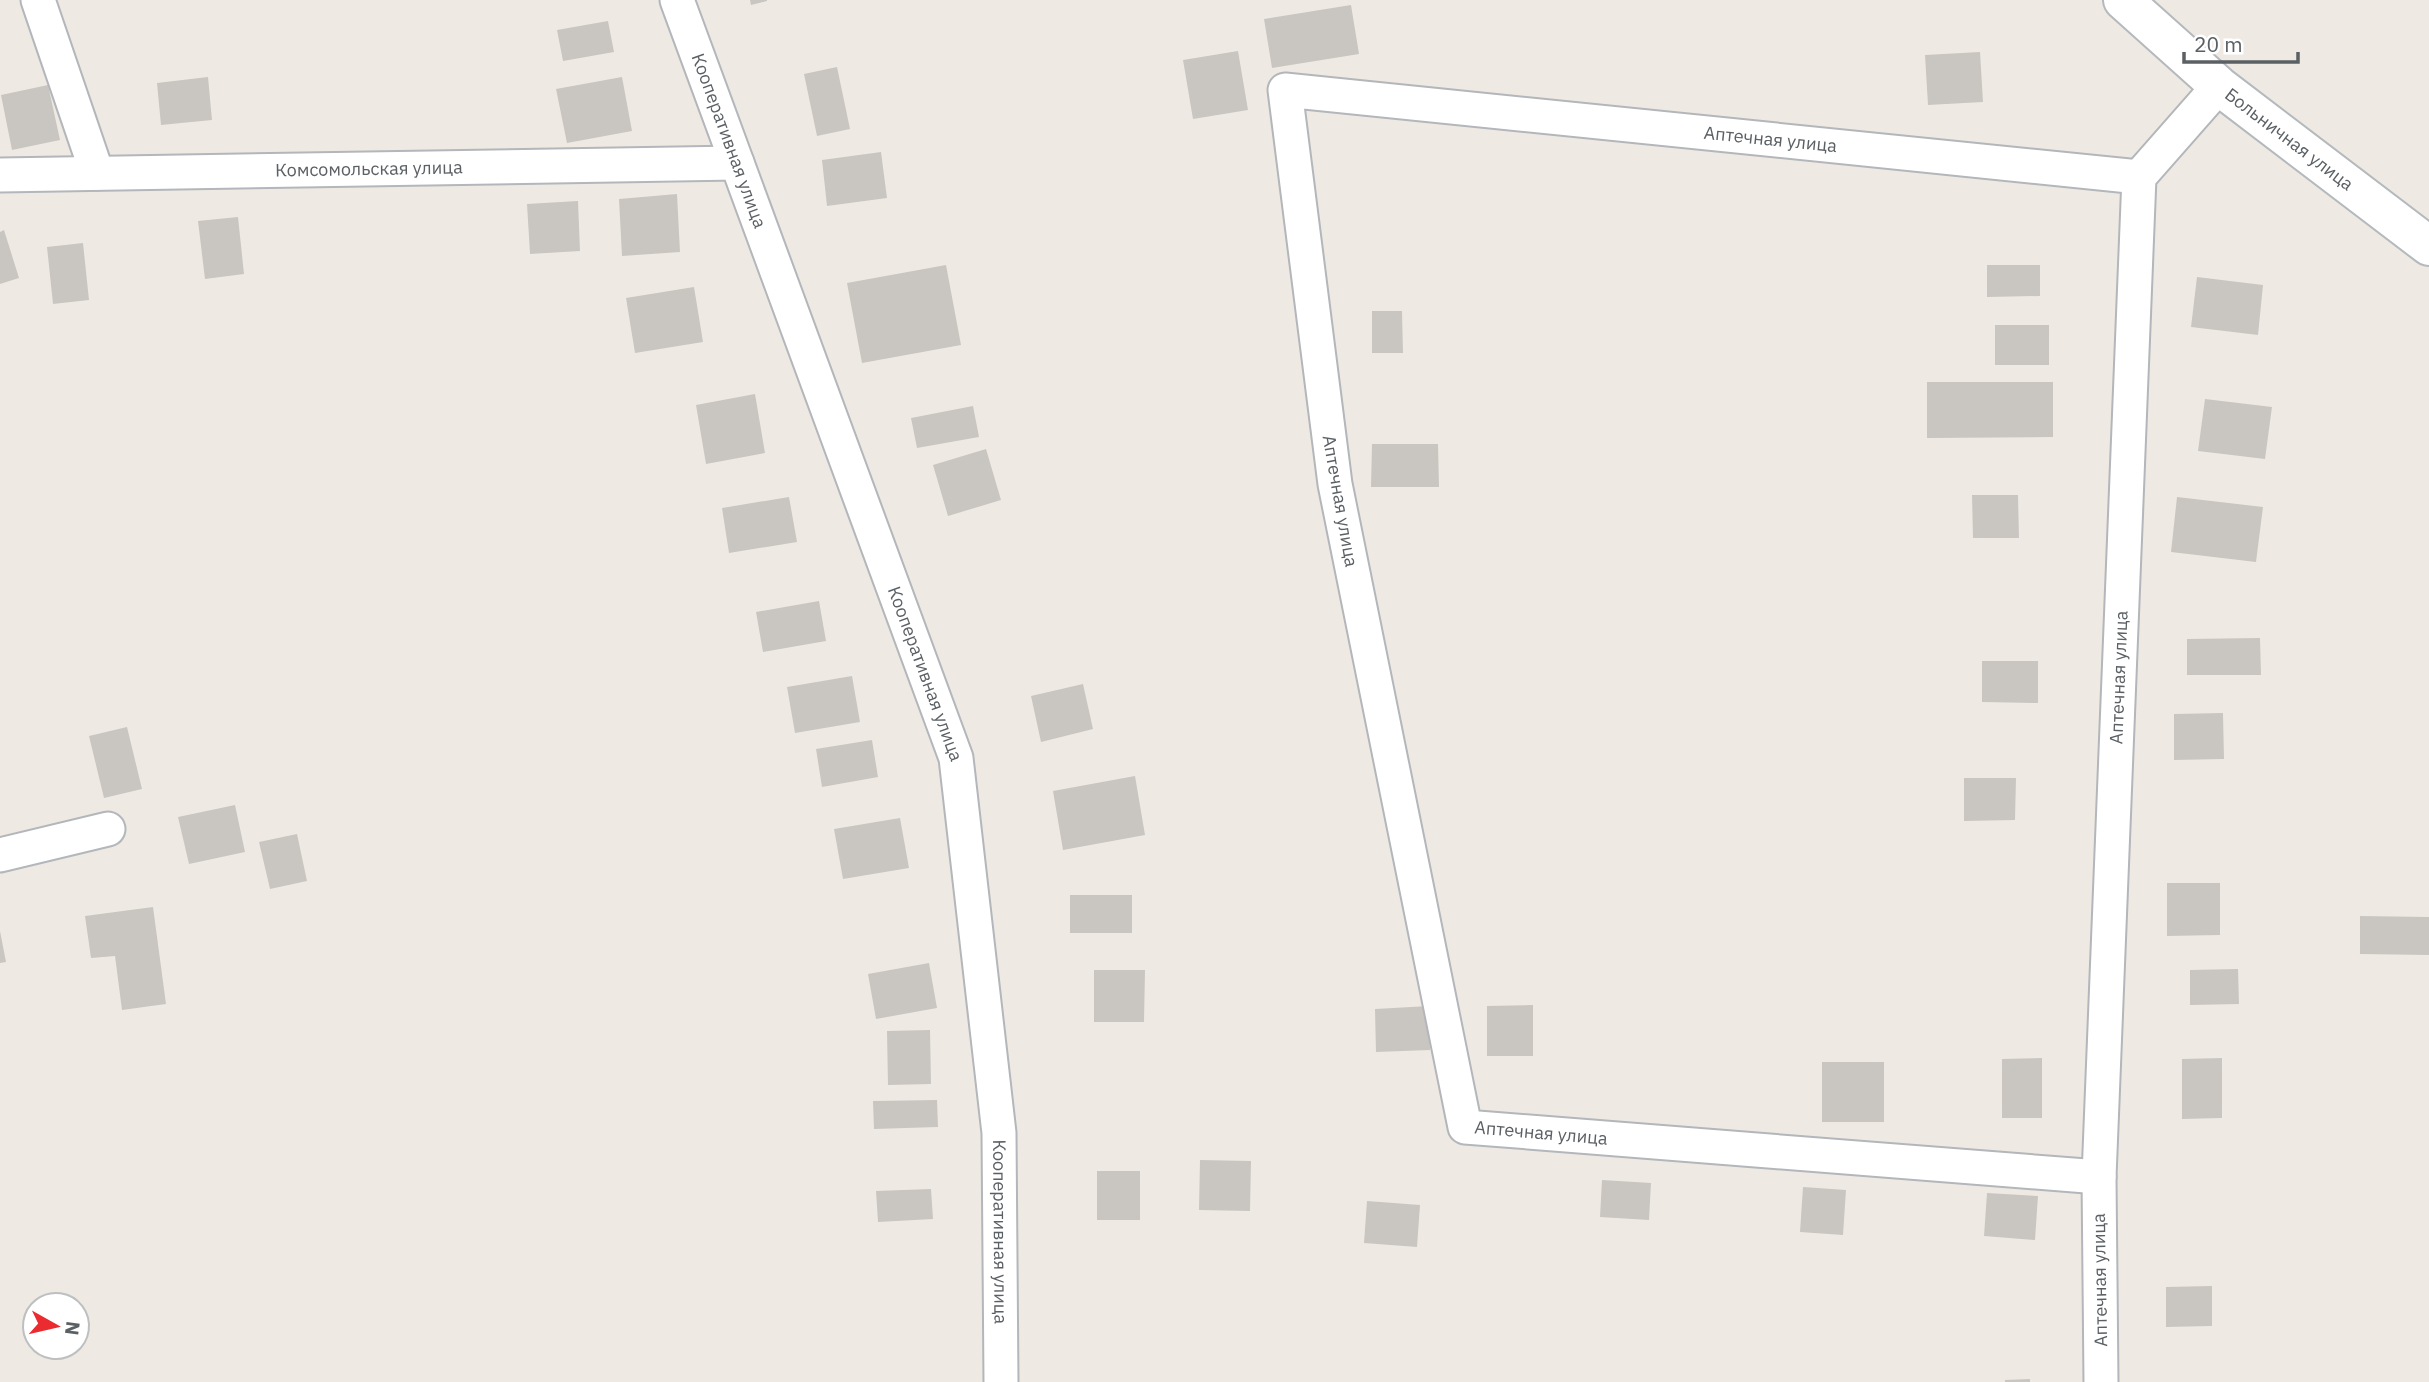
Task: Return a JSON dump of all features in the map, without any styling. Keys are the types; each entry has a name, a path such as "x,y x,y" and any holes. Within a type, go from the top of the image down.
{"street":[{"path":"38,0 97,173"},
{"name":"Кооперативная улица","path":"677,0 956,758 999,1133 1001,1382"},
{"name":"Больничная улица","path":"2123,0 2219,86 2429,246"},
{"path":"2139,177 2219,86"},
{"name":"Аптечная улица","path":"2099,1177 1465,1127 1335,484 1285,90 2139,177 2099,1177 2101,1382"},
{"name":"Комсомольская улица","path":"0,174 737,163"},
{"path":"0,855 108,829"}],"building":[{"path":"750,0 767,0 767,1 751,5"},
{"path":"1351,5 1359,54 1272,68 1264,19"},
{"path":"608,21 614,52 563,61 557,30"},
{"path":"1238,51 1248,110 1193,119 1183,60"},
{"path":"1980,52 1983,102 1928,105 1925,55"},
{"path":"837,67 850,129 817,136 804,74"},
{"path":"208,77 212,120 161,125 157,83"},
{"path":"622,77 632,131 567,143 556,89"},
{"path":"48,85 60,140 12,150 1,95"},
{"path":"881,152 887,198 827,206 822,160"},
{"path":"677,194 680,252 622,256 619,199"},
{"path":"578,201 580,251 530,254 527,204"},
{"path":"238,217 244,274 205,279 198,221"},
{"path":"4,230 19,278 0,284 0,232"},
{"path":"83,243 89,300 53,304 47,247"},
{"path":"946,265 961,345 862,363 847,283"},
{"path":"1987,265 2040,265 2040,296 1987,297"},
{"path":"2197,277 2263,285 2258,335 2191,327"},
{"path":"694,287 703,342 635,353 626,298"},
{"path":"1372,311 1402,311 1403,353 1372,353"},
{"path":"1995,325 2049,325 2049,365 1995,365"},
{"path":"1927,382 2053,382 2053,437 1927,438"},
{"path":"755,394 765,453 706,464 696,405"},
{"path":"2205,399 2272,407 2265,459 2198,451"},
{"path":"973,406 979,437 917,448 911,418"},
{"path":"1372,444 1438,444 1439,487 1371,487"},
{"path":"986,449 1001,500 948,516 933,465"},
{"path":"1972,495 2018,495 2019,538 1973,538"},
{"path":"789,497 797,542 729,553 722,508"},
{"path":"2177,497 2263,507 2256,562 2171,552"},
{"path":"819,601 826,641 763,652 756,612"},
{"path":"2260,638 2261,675 2187,675 2187,639"},
{"path":"1982,661 2038,661 2038,703 1982,702"},
{"path":"852,676 860,722 795,733 787,687"},
{"path":"1083,684 1093,729 1041,742 1031,696"},
{"path":"2223,713 2224,759 2174,760 2174,714"},
{"path":"127,727 142,789 104,798 89,736"},
{"path":"872,740 878,777 822,787 816,749"},
{"path":"1135,776 1145,835 1063,850 1053,791"},
{"path":"1964,778 2016,778 2015,820 1964,821"},
{"path":"235,805 245,852 189,864 178,817"},
{"path":"900,818 909,868 843,879 834,829"},
{"path":"297,834 307,881 270,889 259,842"},
{"path":"2167,883 2220,883 2220,935 2167,936"},
{"path":"1070,895 1132,895 1132,933 1070,933"},
{"path":"153,907 166,1004 122,1010 115,956 91,958 85,916"},
{"path":"2360,916 2429,917 2429,955 2360,954"},
{"path":"0,931 6,962 0,963"},
{"path":"929,963 937,1008 876,1019 868,974"},
{"path":"2238,969 2239,1004 2190,1005 2190,970"},
{"path":"1094,970 1145,970 1144,1022 1094,1022"},
{"path":"1533,1005 1533,1056 1487,1056 1487,1006"},
{"path":"1429,1006 1430,1050 1376,1052 1375,1009"},
{"path":"930,1030 931,1084 888,1085 887,1031"},
{"path":"2042,1058 2042,1118 2002,1118 2002,1059"},
{"path":"2222,1058 2222,1118 2182,1119 2182,1059"},
{"path":"1822,1062 1884,1062 1884,1122 1822,1122"},
{"path":"937,1100 938,1127 874,1129 873,1101"},
{"path":"1200,1160 1251,1161 1250,1211 1199,1210"},
{"path":"1097,1171 1140,1171 1140,1220 1097,1220"},
{"path":"1602,1180 1651,1183 1649,1220 1600,1217"},
{"path":"1803,1187 1846,1190 1843,1235 1800,1232"},
{"path":"931,1189 933,1219 878,1222 876,1191"},
{"path":"1987,1193 2038,1196 2035,1240 1984,1236"},
{"path":"1367,1201 1420,1205 1417,1247 1364,1243"},
{"path":"2212,1286 2212,1326 2166,1327 2166,1287"},
{"path":"2030,1379 2030,1382 2005,1382 2005,1380"}]}
